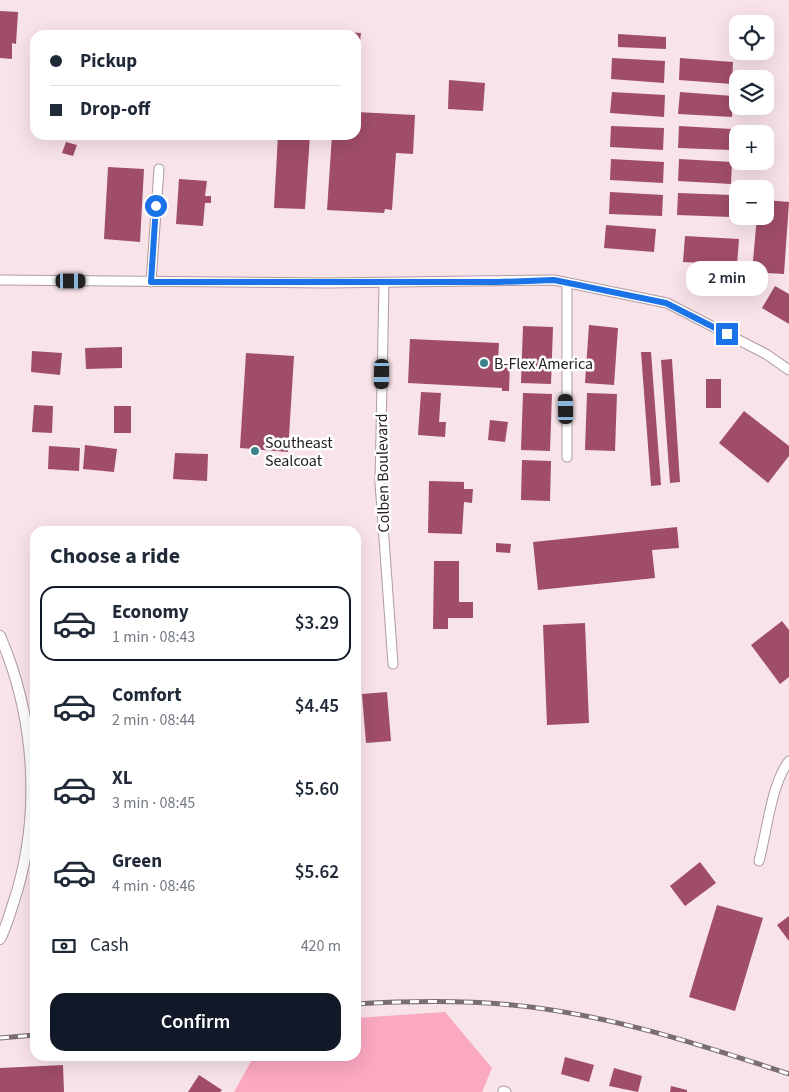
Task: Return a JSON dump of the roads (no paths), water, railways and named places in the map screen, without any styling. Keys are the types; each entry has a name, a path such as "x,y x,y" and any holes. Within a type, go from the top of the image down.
{"street":[{"path":"151,282 158,169"},
{"path":"0,280 384,283 554,280 666,303 766,354 789,370"},
{"name":"Colben Boulevard","path":"384,283 380,483 393,664"},
{"path":"567,283 567,457"},
{"path":"0,636 17,679 24,710 30,767"},
{"path":"759,861 775,794 783,769 789,761"},
{"path":"0,939 21,881 30,839"}],"railway":[{"path":"361,1004 492,1003 547,1009 583,1015 687,1041 789,1074"},
{"path":"0,1038 30,1035"}],"place":[{"name":"B-Flex America","path":"484,363"},
{"name":"Southeast Sealcoat","path":"255,451"}]}
